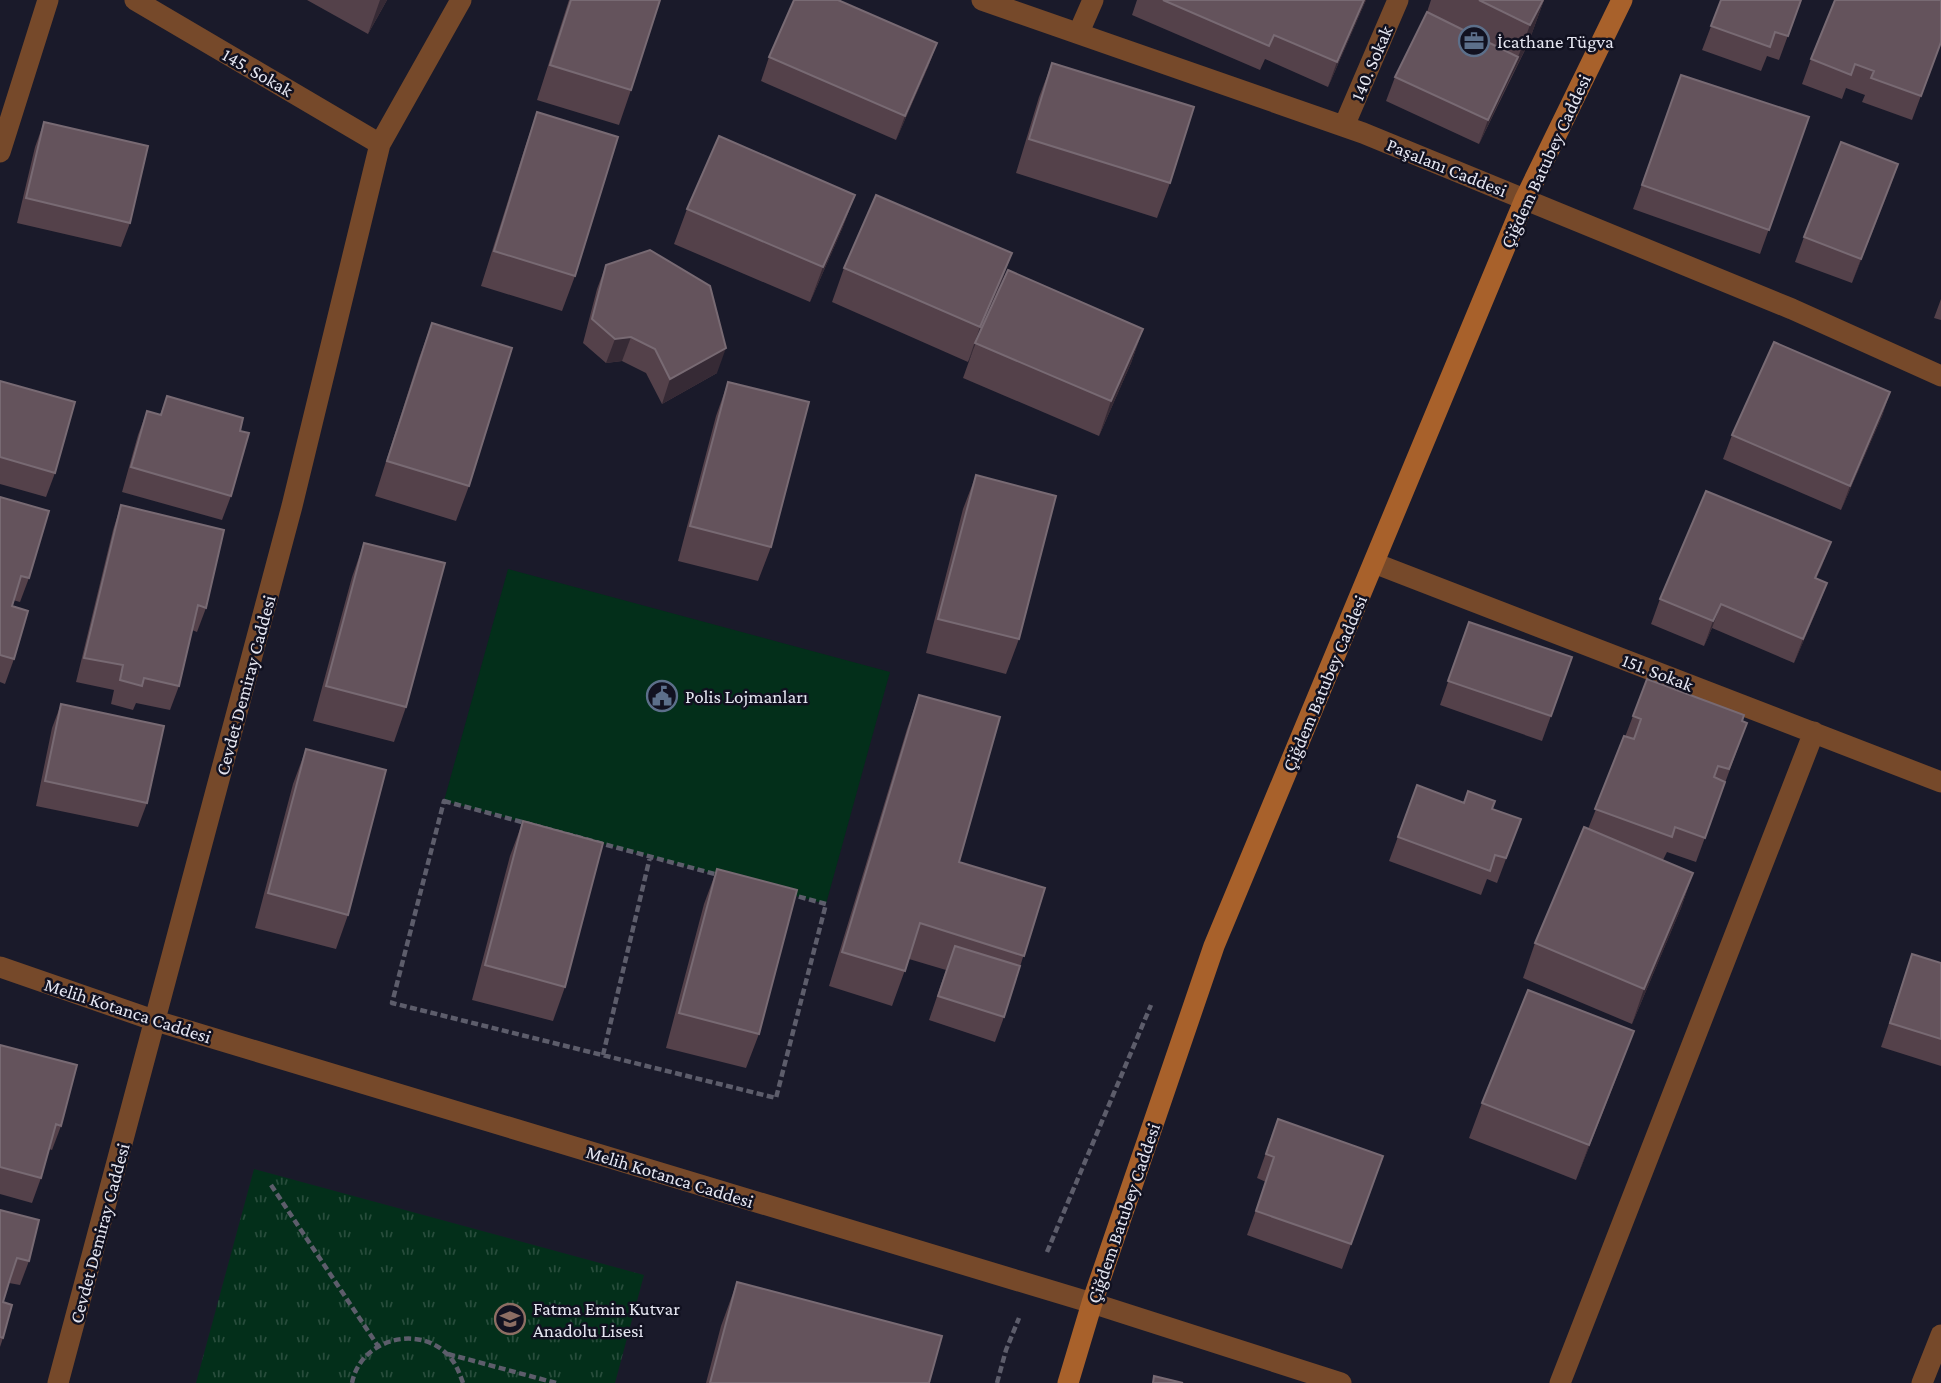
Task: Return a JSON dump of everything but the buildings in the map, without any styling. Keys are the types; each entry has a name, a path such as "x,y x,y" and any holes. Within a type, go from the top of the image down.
{"main road":[{"name":"Çiğdem Batubey Caddesi","path":"1068,1383 1214,946 1525,199 1622,0"}],"street":[{"path":"0,152 48,0"},
{"name":"145. Sokak","path":"135,0 380,144"},
{"name":"Cevdet Demiray Caddesi","path":"58,1383 292,506 380,144 461,0"},
{"name":"Paşalanı Caddesi","path":"982,0 1344,126 1792,309 1941,376"},
{"path":"1079,32 1093,0"},
{"name":"140. Sokak","path":"1344,126 1398,0"},
{"name":"151. Sokak","path":"1374,563 1941,782"},
{"path":"1560,1383 1814,732"},
{"name":"Melih Kotanca Caddesi","path":"0,967 156,1021 1093,1303 1341,1383"},
{"path":"1922,1383 1941,1335"}],"path":[{"path":"444,801 649,857 826,904 776,1098 392,1003 444,801"},
{"path":"603,1055 649,857"},
{"path":"271,1185 378,1346"},
{"path":"352,1383 364,1357 378,1346 394,1339 413,1338 431,1343 446,1353 458,1367 463,1383"},
{"path":"997,1383 1006,1350"},
{"path":"446,1353 556,1383"}],"green space":[{"path":"508,569 890,672 826,904 444,801"},
{"name":"Fatma Emin Kutvar Anadolu Lisesi","path":"254,1169 644,1275 615,1383 196,1383"}],"place":[{"name":"İcathane Tügva","path":"1474,41"},
{"name":"Polis Lojmanları","path":"662,696"},
{"name":"Fatma Emin Kutvar Anadolu Lisesi","path":"510,1319"}]}
